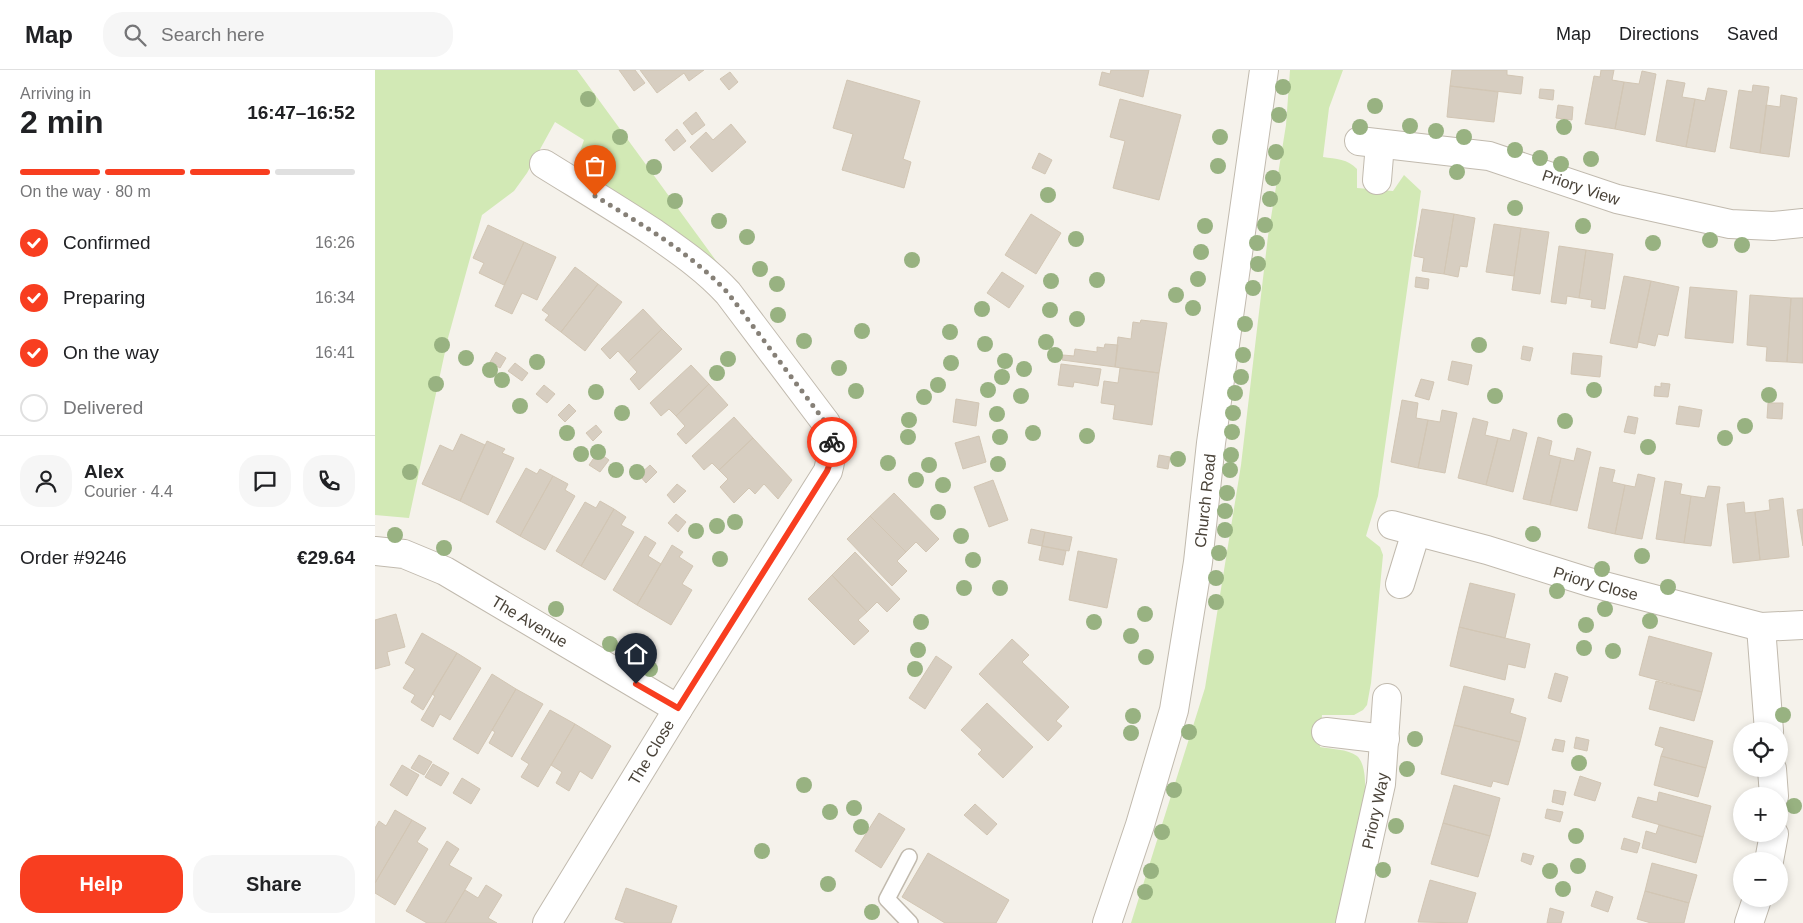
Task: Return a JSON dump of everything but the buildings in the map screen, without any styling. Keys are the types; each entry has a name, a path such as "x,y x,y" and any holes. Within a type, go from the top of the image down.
{"street":[{"name":"Church Road","path":"1107,923 1140,825 1174,710 1198,562 1211,443 1264,70"},
{"name":"Priory View","path":"1377,180 1370,143 1489,156 1617,198 1730,224 1773,226 1803,223"},
{"name":"The Close","path":"544,164 620,211 695,261 711,275 728,293 826,423 832,440 832,458 827,471 678,708 547,923"},
{"name":"Priory Close","path":"1400,584 1404,528 1487,550 1589,582 1761,628 1803,625"},
{"name":"The Avenue","path":"375,551 404,554 445,571 678,708"},
{"path":"1761,628 1768,722"},
{"name":"Priory Way","path":"1350,923 1381,784 1387,698"},
{"path":"1326,732 1385,739"},
{"path":"1749,923 1754,907"}],"lane":[{"path":"909,858 887,899 910,923"}],"green space":[{"path":"375,70 577,70 725,273 577,169 576,163 584,140 555,122 527,173 514,191 482,215 448,338 409,518 375,515"},
{"path":"1290,70 1343,70 1329,108 1323,157 1350,163 1357,169 1357,188 1393,191 1404,175 1421,191 1378,496 1366,536 1380,547 1383,555 1371,683 1367,705 1363,710 1354,715 1322,715 1320,747 1353,754 1357,756 1363,768 1365,787 1359,836 1336,923 1131,923 1205,688 1241,465 1268,236 1286,125"}],"way so far":[{"path":"595,196 695,261 711,275 728,293 826,423 832,442"}],"route":[{"path":"636,684 678,708 827,471 832,458 832,442"}]}
